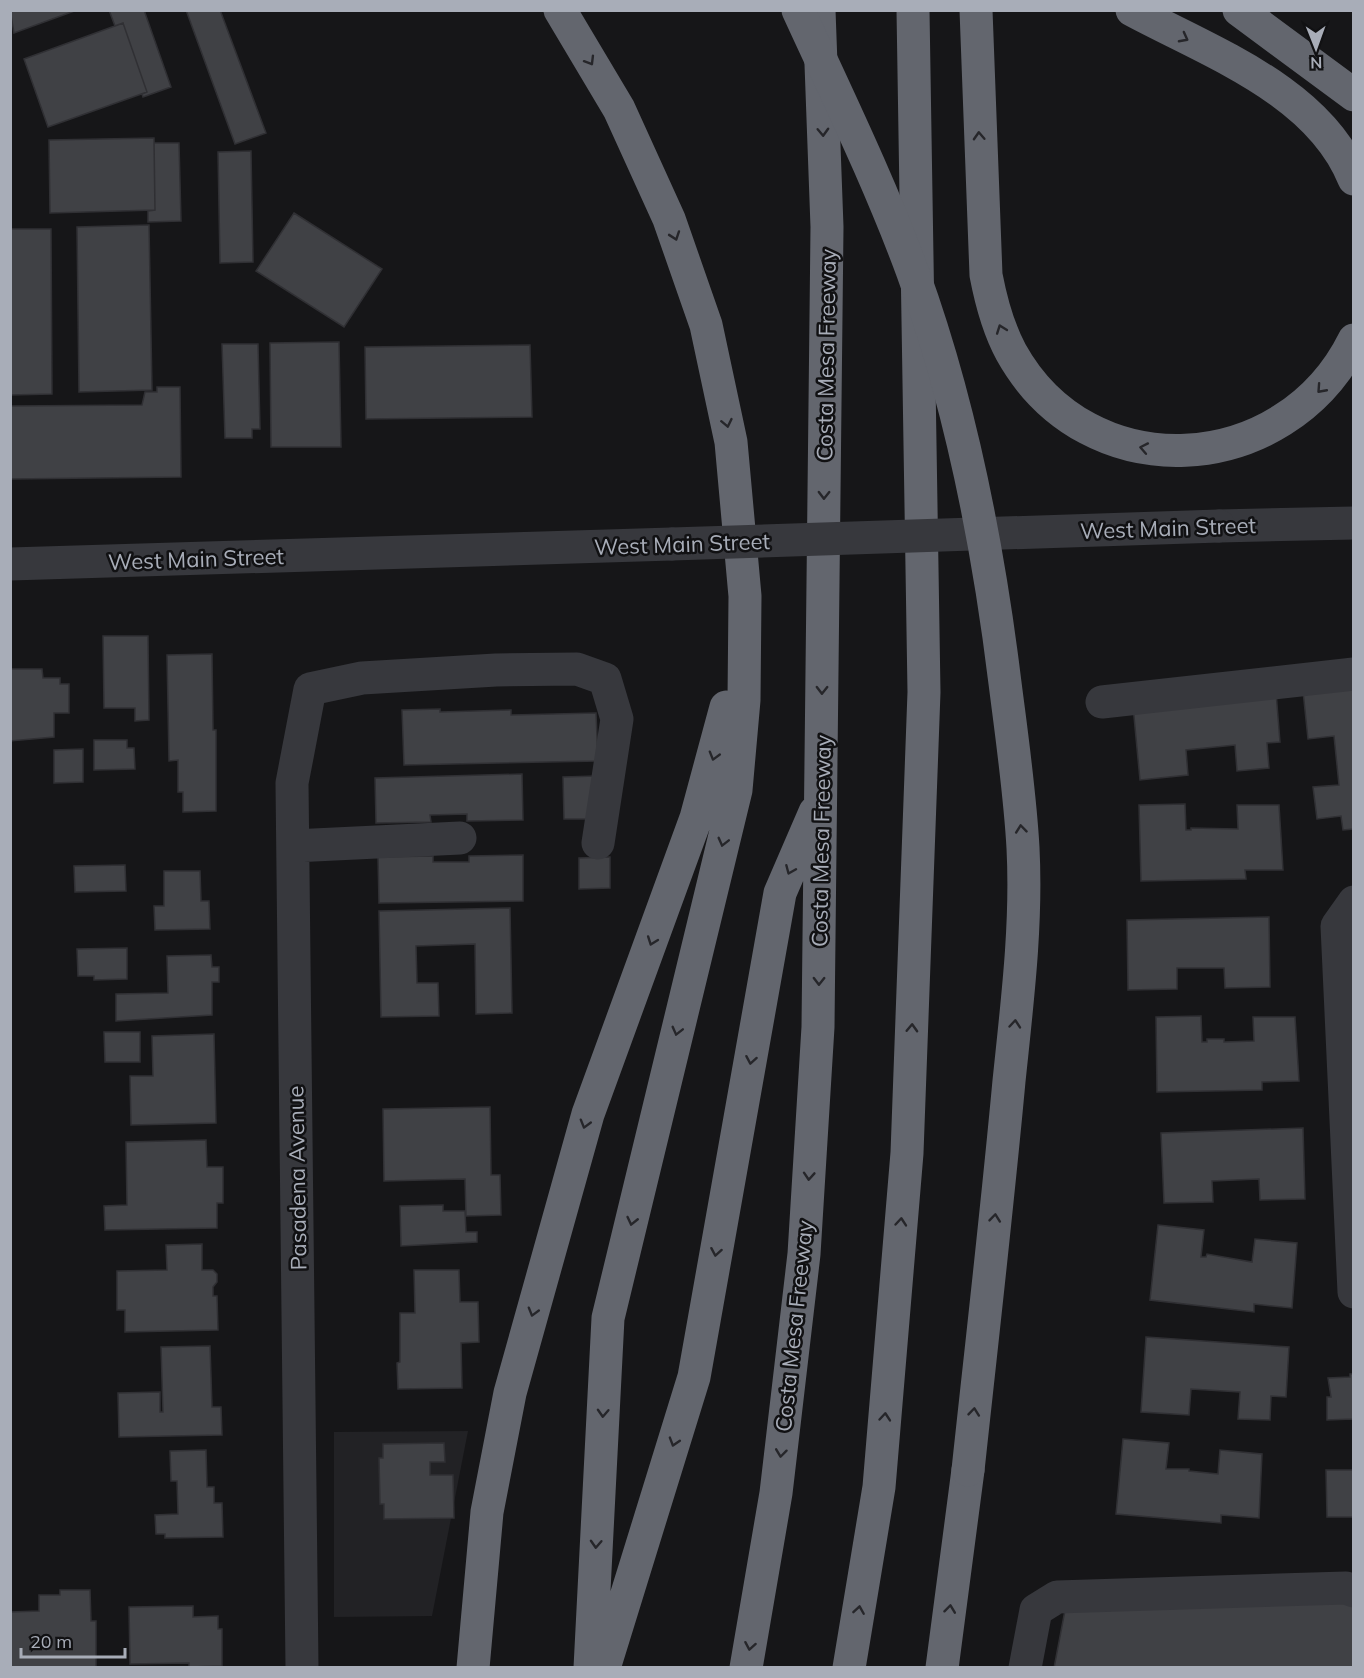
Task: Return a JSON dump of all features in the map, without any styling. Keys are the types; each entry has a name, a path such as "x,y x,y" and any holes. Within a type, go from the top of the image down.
{"highway":[{"path":"560,10 619,109 669,219 706,325 731,442 746,596 744,700 736,790 608,1318 590,1668"},
{"path":"798,10 856,137 913,272 943,368 975,492 996,613 1023,849 1022,923 1003,1152 968,1470 942,1668"},
{"name":"Costa Mesa Freeway","path":"746,1668 776,1493 804,1254 818,1027 827,227 819,10"},
{"path":"849,1668 879,1487 908,1130 924,692 913,10"},
{"path":"976,10 986,263 990,299 1012,355 1049,400 1079,424 1112,439 1161,450 1211,448 1256,436 1300,409 1333,375 1353,340"},
{"path":"1132,10 1260,78 1297,104 1334,142 1353,179"},
{"path":"1239,10 1353,94"},
{"path":"473,1668 487,1512 510,1393 588,1114 696,818 723,727 746,596"},
{"path":"604,1668 694,1377 780,893 821,797"}],"street":[{"name":"West Main Street","path":"10,564 1353,523"},
{"name":"Pasadena Avenue","path":"302,1668 292,783 310,689 362,678 496,670 577,669 605,680 616,719 598,843"},
{"path":"1102,702 1353,674"},
{"path":"293,846 460,838"},
{"path":"1353,902 1336,926 1353,1292"},
{"path":"1025,1668 1036,1610 1057,1598 1346,1588 1353,1591"}],"shaded area":[{"path":"468,1431 432,1616 334,1617 334,1432"}],"building":[{"path":"10,10 77,10 14,33"},
{"path":"109,10 144,10 171,87 143,97 142,94 147,92 123,23 115,26"},
{"path":"186,10 220,10 266,133 235,144"},
{"path":"123,23 147,92 48,127 24,59"},
{"path":"154,138 155,210 50,213 49,140"},
{"path":"154,143 179,143 181,221 148,222 148,211 155,210"},
{"path":"251,151 253,262 220,263 218,152"},
{"path":"294,213 382,269 344,327 256,271"},
{"path":"149,225 152,390 79,392 77,227"},
{"path":"10,229 51,229 52,394 10,395"},
{"path":"339,342 341,447 271,447 270,343"},
{"path":"222,344 258,344 260,429 252,429 252,438 225,438"},
{"path":"530,345 532,417 366,419 365,347"},
{"path":"157,387 180,387 181,477 10,479 10,406 142,405 145,392 157,392"},
{"path":"103,636 148,636 149,720 135,721 135,708 104,708"},
{"path":"212,654 213,730 216,730 216,811 183,812 183,792 178,792 178,760 169,761 167,655"},
{"path":"10,669 42,669 43,678 60,678 60,684 69,684 69,713 54,713 54,737 10,741"},
{"path":"1354,686 1354,829 1343,830 1341,816 1317,819 1313,787 1339,785 1334,736 1308,739 1303,691"},
{"path":"1276,692 1280,742 1267,743 1269,768 1237,771 1235,745 1186,750 1188,775 1140,780 1133,706"},
{"path":"440,709 440,712 511,710 511,715 596,713 598,761 404,765 402,710"},
{"path":"94,740 127,740 127,748 134,748 135,769 94,770"},
{"path":"83,749 83,782 54,783 54,750"},
{"path":"522,774 523,820 467,821 467,814 430,815 431,822 376,823 375,778"},
{"path":"596,776 597,819 564,819 563,777"},
{"path":"1185,804 1186,830 1191,830 1191,828 1238,829 1237,805 1279,805 1283,870 1245,870 1246,879 1141,881 1139,805"},
{"path":"523,855 523,901 379,903 378,857 433,856 433,862 469,862 469,856"},
{"path":"610,857 610,888 579,889 579,858"},
{"path":"125,865 126,891 75,892 74,866"},
{"path":"164,871 200,871 201,901 209,901 210,929 155,930 154,906 164,906"},
{"path":"510,908 512,1013 476,1014 475,944 416,946 417,983 438,983 439,1016 381,1017 379,911"},
{"path":"1269,917 1270,987 1225,988 1224,968 1177,968 1177,989 1128,990 1127,920"},
{"path":"127,948 127,979 94,980 94,976 78,976 77,949"},
{"path":"211,955 212,967 219,967 219,982 212,982 212,1015 116,1021 116,994 168,993 167,956"},
{"path":"1201,1016 1202,1042 1207,1042 1207,1039 1224,1039 1224,1042 1254,1041 1253,1017 1295,1017 1299,1081 1262,1082 1262,1090 1157,1092 1156,1017"},
{"path":"104,1032 140,1032 140,1062 105,1062"},
{"path":"214,1034 216,1123 131,1125 130,1076 153,1076 152,1036"},
{"path":"490,1107 491,1175 500,1175 501,1215 466,1216 465,1179 384,1181 383,1109"},
{"path":"1303,1128 1305,1199 1260,1200 1259,1179 1212,1181 1213,1202 1164,1203 1161,1133"},
{"path":"206,1140 207,1167 223,1167 223,1203 217,1203 217,1228 105,1230 104,1206 127,1205 126,1142"},
{"path":"443,1205 443,1211 465,1211 466,1232 477,1232 477,1242 401,1246 400,1206"},
{"path":"1158,1225 1204,1230 1201,1257 1206,1257 1207,1254 1252,1262 1255,1239 1297,1243 1292,1308 1254,1304 1254,1312 1150,1300"},
{"path":"202,1244 202,1270 213,1270 217,1274 213,1296 217,1296 218,1330 125,1332 125,1310 117,1310 117,1271 167,1270 166,1245"},
{"path":"414,1270 459,1270 460,1302 478,1302 479,1342 461,1343 462,1388 398,1389 400,1313 415,1313"},
{"path":"1146,1337 1289,1347 1286,1397 1271,1396 1270,1420 1238,1419 1240,1392 1191,1389 1189,1415 1141,1412"},
{"path":"210,1346 212,1407 221,1407 222,1435 119,1437 118,1393 160,1392 160,1412 163,1412 161,1347"},
{"path":"1350,1374 1354,1374 1354,1435 1353,1419 1327,1420 1327,1397 1331,1397 1328,1378 1350,1377"},
{"path":"1123,1439 1169,1443 1166,1469 1189,1469 1189,1471 1218,1474 1220,1450 1262,1454 1259,1518 1221,1515 1221,1523 1116,1514"},
{"path":"444,1443 445,1462 430,1462 430,1475 453,1475 454,1518 384,1519 384,1504 380,1504 379,1458 383,1458 383,1444"},
{"path":"206,1450 207,1487 214,1487 214,1503 222,1503 223,1537 165,1538 165,1534 156,1534 155,1515 178,1514 177,1481 171,1481 170,1451"},
{"path":"1326,1470 1354,1470 1354,1517 1327,1517"},
{"path":"60,1590 90,1590 91,1621 96,1621 96,1668 10,1667 10,1612 39,1611 39,1595 60,1595"},
{"path":"1354,1598 1354,1668 1054,1668 1066,1605"},
{"path":"193,1606 193,1617 218,1616 218,1629 222,1629 222,1666 189,1667 189,1663 130,1664 129,1607"}]}
